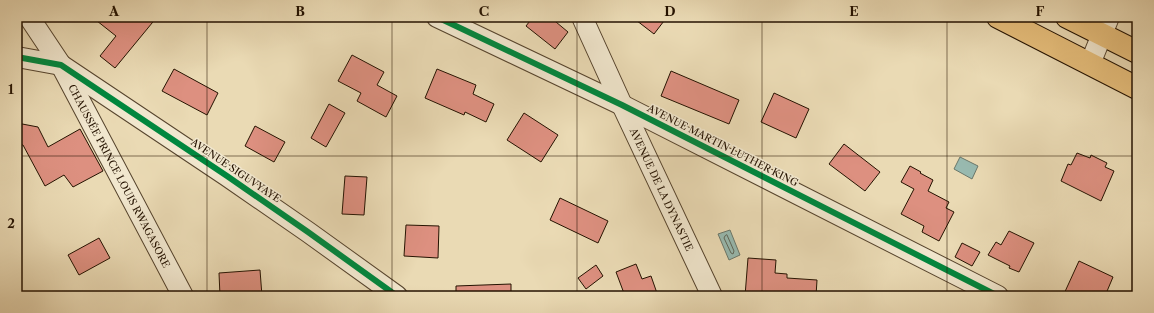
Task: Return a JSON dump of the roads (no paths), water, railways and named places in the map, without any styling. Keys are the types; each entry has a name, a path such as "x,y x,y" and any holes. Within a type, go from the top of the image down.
{"main road":[{"path":"998,17 1137,88"},
{"path":"1067,17 1106,26 1137,52"}],"street":[{"name":"CHAUSSÉE PRINCE LOUIS RWAGASORE","path":"29,17 61,65 182,296"},
{"name":"AVENUE MARTIN LUTHER KING","path":"437,17 622,105 998,296"},
{"name":"AVENUE DE LA DYNASTIE","path":"582,17 712,296"},
{"path":"1090,64 1106,26"},
{"path":"17,58 61,65"},
{"name":"AVENUE SIGUVYAYE","path":"61,65 227,176 397,296"}],"water":[{"path":"960,157 978,166 972,179 954,169"},
{"path":"730,230 740,255 729,260 718,234"}]}
